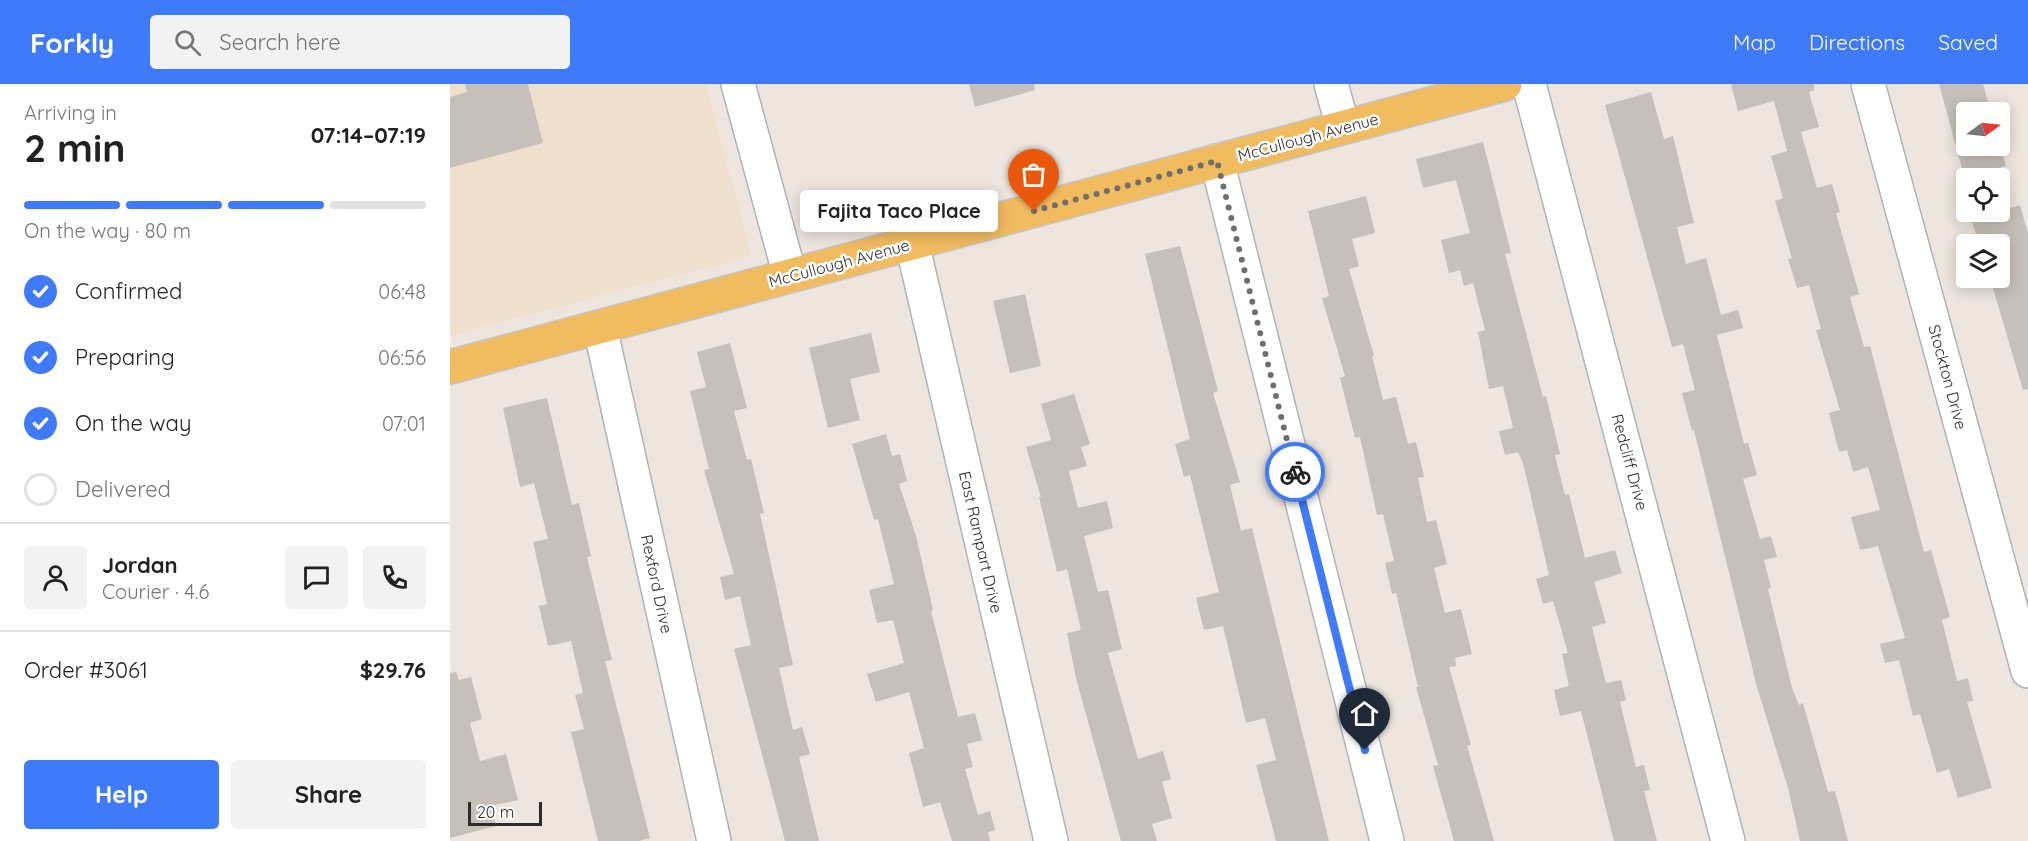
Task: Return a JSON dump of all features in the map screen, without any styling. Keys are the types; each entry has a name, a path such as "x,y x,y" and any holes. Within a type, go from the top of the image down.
{"main road":[{"name":"McCullough Avenue","path":"450,367 1505,84"}],"street":[{"path":"738,84 790,276"},
{"path":"1331,84 1343,128"},
{"name":"Redcliff Drive","path":"1529,84 1728,841"},
{"name":"Stockton Drive","path":"1869,84 2028,671"},
{"path":"1217,161 1387,841"},
{"name":"East Rampart Drive","path":"912,243 1051,841"},
{"name":"Rexford Drive","path":"600,327 714,841"}],"shaded area":[{"path":"450,84 706,84 751,256 450,336"}],"building":[{"path":"465,84 528,84 543,143 450,168 450,97 467,92"},
{"path":"969,84 1034,84 1035,90 975,107"},
{"path":"1731,84 1814,84 1814,90 1809,92 1819,127 1801,132 1817,188 1832,184 1840,212 1836,213 1859,294 1850,297 1864,347 1870,346 1924,552 1931,550 1950,617 1942,620 1957,681 1968,678 1973,701 1967,702 1992,788 1958,798 1949,769 1937,773 1920,714 1913,716 1899,660 1885,663 1880,644 1905,638 1878,546 1860,550 1851,517 1880,510 1868,467 1853,472 1847,450 1839,452 1829,413 1840,410 1816,330 1821,329 1809,285 1797,288 1788,259 1792,258 1775,201 1783,198 1771,156 1787,151 1774,101 1738,111"},
{"path":"1939,84 1983,84 1988,102 1956,102 1956,146"},
{"path":"1651,92 1664,139 1673,136 1694,223 1677,227 1686,264 1706,258 1721,315 1738,310 1743,328 1717,335 1744,444 1748,443 1757,475 1743,479 1760,539 1771,536 1777,557 1764,560 1771,588 1768,589 1792,688 1799,705 1803,703 1828,792 1835,791 1848,841 1800,841 1788,788 1757,687 1694,430 1692,431 1682,393 1695,390 1683,344 1672,347 1605,105"},
{"path":"1483,142 1511,253 1505,254 1543,397 1546,396 1560,454 1555,455 1565,495 1569,494 1585,558 1615,550 1622,573 1594,582 1606,623 1592,627 1606,683 1621,680 1626,700 1620,702 1636,767 1644,765 1650,790 1644,791 1657,841 1614,841 1581,711 1560,716 1554,690 1569,686 1562,654 1568,653 1553,601 1543,604 1536,579 1549,575 1523,463 1518,452 1505,455 1499,431 1513,428 1503,386 1489,389 1478,332 1485,330 1473,283 1464,286 1460,270 1449,273 1441,240 1470,233 1456,180 1423,188 1416,159"},
{"path":"1959,156 2003,156 2006,166 1999,168 1962,168"},
{"path":"1366,196 1375,233 1352,239 1359,266 1349,269 1374,356 1372,356 1383,400 1396,397 1408,444 1416,442 1424,477 1418,478 1427,522 1436,520 1447,564 1434,568 1445,613 1461,609 1472,654 1455,658 1456,666 1449,667 1471,745 1467,746 1494,841 1454,841 1433,766 1438,765 1416,687 1418,687 1396,593 1392,594 1385,563 1394,561 1383,514 1377,515 1360,437 1355,438 1340,378 1345,376 1322,298 1329,296 1308,211"},
{"path":"2020,205 2028,233 2028,389 2023,390 1993,288 2010,288 2010,234 1976,234 1972,222 2010,222 2010,208"},
{"path":"1180,246 1218,391 1213,393 1240,482 1230,485 1241,531 1252,528 1329,841 1276,841 1256,765 1276,760 1265,718 1246,723 1223,626 1204,630 1196,598 1219,592 1190,475 1184,477 1175,444 1190,439 1145,254"},
{"path":"1025,294 1041,366 1010,373 993,301"},
{"path":"871,333 880,372 850,379 860,420 828,428 809,348"},
{"path":"730,343 747,408 734,411 747,460 751,459 764,513 760,514 793,665 779,668 793,730 802,727 810,754 799,757 819,841 785,841 734,649 751,645 740,596 725,600 720,577 734,574 704,470 709,469 690,391 706,387 697,352"},
{"path":"1074,394 1090,444 1081,447 1087,466 1069,471 1078,508 1107,501 1113,528 1084,536 1098,592 1108,590 1122,649 1108,653 1138,759 1163,751 1171,779 1162,782 1172,818 1152,824 1157,841 1121,841 1076,678 1067,633 1081,630 1067,569 1057,572 1039,497 1041,497 1026,447 1051,440 1041,404"},
{"path":"547,398 572,505 579,503 591,556 587,557 612,660 605,661 650,838 639,841 598,841 571,732 584,729 575,695 583,693 571,641 548,646 539,606 547,604 533,542 548,539 534,483 520,487 503,408"},
{"path":"886,434 892,456 900,454 907,481 899,484 916,536 933,610 931,611 958,717 975,713 982,740 967,744 973,767 965,769 978,815 990,811 995,830 988,832 990,841 952,841 940,802 923,807 909,753 924,748 909,692 876,702 867,674 904,663 893,620 877,623 869,590 894,584 878,519 874,520 852,444"},
{"path":"456,672 459,680 471,677 482,719 470,723 480,761 506,754 518,800 491,806 496,826 450,838 450,673"}],"way so far":[{"path":"1034,211 1217,161 1295,472"}],"place":[{"name":"Fajita Taco Place","path":"1034,211"}],"route":[{"path":"1295,472 1365,750"}]}
